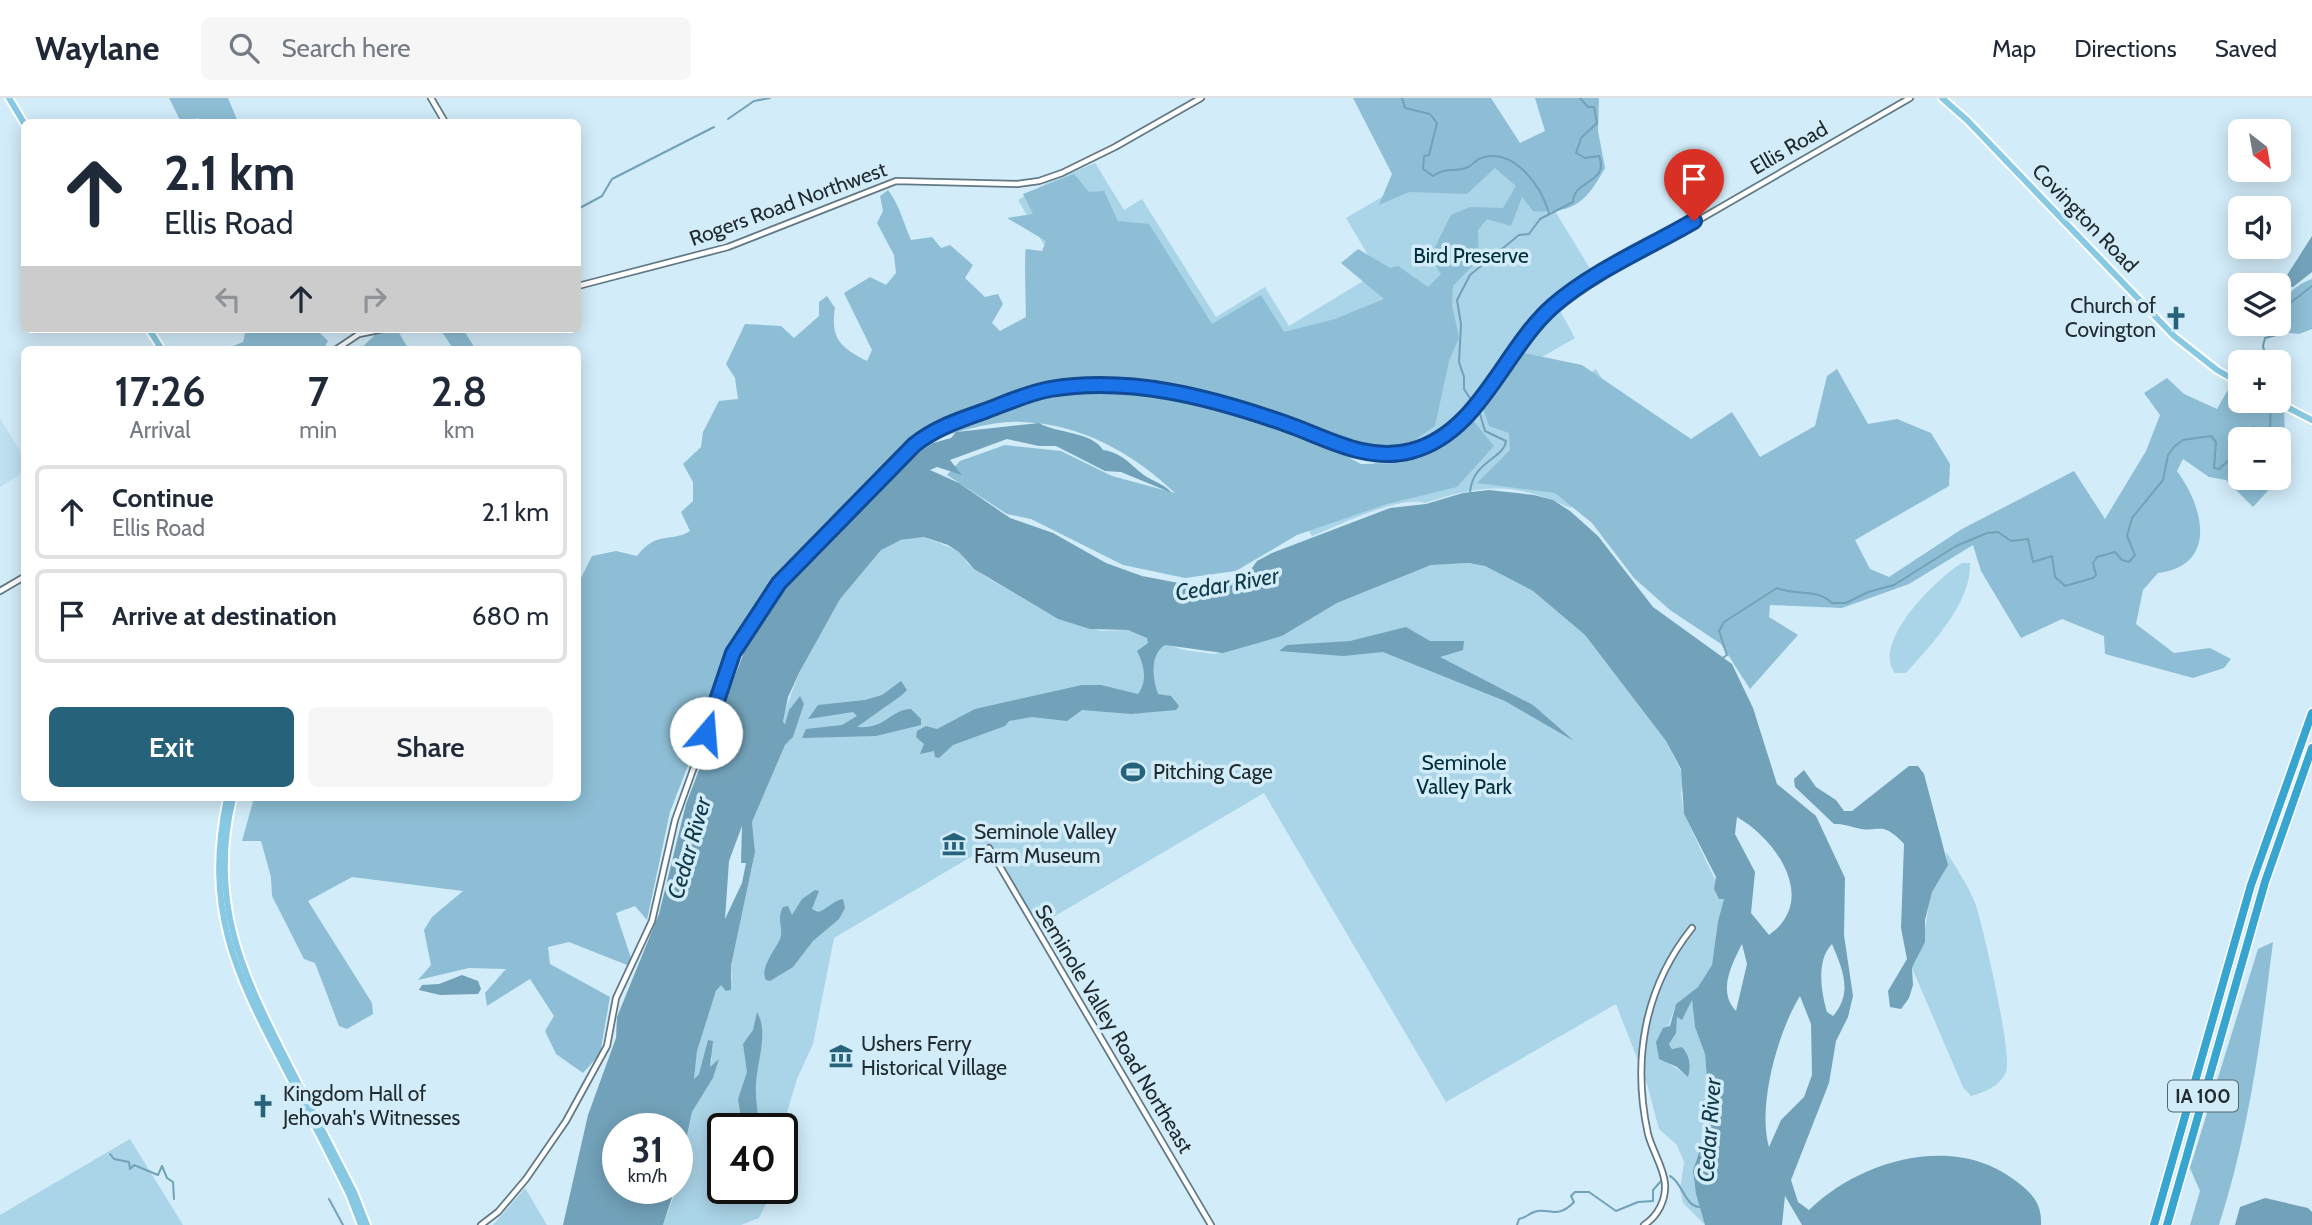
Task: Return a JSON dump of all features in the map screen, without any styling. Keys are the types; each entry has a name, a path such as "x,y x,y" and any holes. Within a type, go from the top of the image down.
{"highway":[{"name":"IA 100","path":"2154,1225 2266,839 2312,713"},
{"name":"IA 100","path":"2167,1225 2271,862 2312,748"}],"main road":[{"path":"9,98 22,119"},
{"name":"Covington Road","path":"1942,98 1967,120 2175,336 2228,376"},
{"path":"2291,410 2312,420"},
{"path":"227,801 220,841 219,889 233,959 247,995 349,1194 361,1225"},
{"path":"233,801 224,878 228,919 238,958 252,993 354,1192 367,1225"}],"street":[{"path":"431,98 443,119"},
{"name":"Rogers Road Northwest","path":"581,285 728,247 896,181 1017,184 1039,181 1115,147 1201,98"},
{"name":"Ellis Road","path":"481,1225 498,1212 526,1179 566,1121 607,1046 616,998 652,921 674,820 738,644 790,571 922,438 949,424 1037,392 1088,386 1149,387 1194,396 1276,420 1359,451 1379,455 1424,448 1451,432 1467,416 1536,323 1574,291 1910,98"},
{"path":"341,346 364,333"},
{"path":"0,591 21,579"},
{"name":"Seminole Valley Road Northeast","path":"989,849 1211,1225"},
{"path":"1644,1225 1660,1209 1665,1186 1645,1122 1640,1052 1660,978 1692,928"}],"shaded area":[{"path":"0,418 21,453 21,474 0,487"}],"green space":[{"path":"169,98 228,98 237,119 198,118 180,119"},
{"path":"1353,98 1491,98 1520,143 1545,131 1535,98 1599,98 1598,131 1605,168 1585,197 1569,208 1533,211 1522,197 1511,226 1487,219 1478,230 1479,259 1453,286 1452,305 1459,338 1449,361 1435,426 1400,450 1364,449 1259,407 1116,378 1040,387 924,432 834,519 773,585 738,636 670,812 647,920 635,906 616,913 631,958 627,965 569,942 548,947 550,964 610,997 600,1054 583,1073 556,1054 545,1031 554,1016 530,979 487,1006 485,993 506,969 469,968 418,980 431,965 424,930 432,917 463,891 352,877 308,901 372,1003 373,1014 347,1029 339,1026 315,963 304,959 272,896 271,877 261,841 242,841 253,801 581,801 581,578 592,556 616,551 637,556 651,543 690,531 681,512 693,501 693,482 683,464 701,447 703,432 719,401 738,399 735,378 726,364 745,324 781,326 794,338 819,316 819,302 827,296 835,308 834,328 839,341 850,352 867,361 872,350 844,293 870,277 886,285 896,273 894,255 877,223 883,211 880,196 888,190 911,240 932,237 941,248 950,245 973,265 965,278 985,297 998,294 1003,304 992,323 1000,331 1026,317 1026,249 1042,251 1046,241 1007,218 1033,214 1023,194 1074,174 1089,192 1104,191 1118,221 1149,224 1212,324 1261,295 1284,332 1335,319 1384,299 1341,263 1358,249 1390,268 1398,266 1428,287 1441,274 1430,257 1451,215 1470,207 1503,208 1516,186 1495,168 1467,194 1409,192 1379,205 1392,174"},
{"name":"Bird Preserve","path":"1503,126 1594,275 1554,300 1575,338 1535,361 1576,381 1596,369 1639,439 1627,473 1570,508 1515,490 1482,489 1425,503 1400,503 1385,507 1312,536 1296,511 1377,461 1379,445 1186,389 1131,382 1133,357 1048,252 1018,200 1045,184 1095,163 1124,210 1142,199 1216,317 1265,287 1289,326 1378,272 1346,218"},
{"path":"2312,279 2312,329 2299,334 2291,333 2291,292"},
{"path":"245,333 320,333 328,341 325,346 233,346 243,342"},
{"path":"399,333 407,346 363,346 375,335"},
{"path":"443,333 465,333 474,346 451,346"},
{"path":"1524,353 1582,365 1691,439 1732,412 1760,457 1815,426 1827,376 1837,369 1868,424 1897,419 1931,433 1950,464 1949,486 1855,540 1870,569 1889,577 1962,529 2074,471 2105,519 2146,451 2160,415 2144,393 2167,378 2184,394 2217,409 2228,390 2228,413 2284,413 2285,427 2228,427 2228,482 2209,477 2183,459 2177,471 2194,501 2199,517 2197,547 2190,559 2177,568 2158,573 2143,590 2136,624 2174,653 2210,648 2231,659 2224,668 2193,678 2105,654 2104,636 2062,619 2021,638 1981,571 1973,545 1909,584 1842,608 1770,605 1769,617 1798,635 1750,689 1721,644 1670,610 1634,578 1592,523 1555,493 1477,483 1510,450 1509,433 1489,426 1482,405"},
{"path":"1117,392 1201,402 1331,448 1361,464 1401,463 1442,448 1472,419 1494,446 1457,487 1387,504 1297,535 1236,571 1185,578 1123,565 1031,519 1007,514 947,475 960,461 1005,445 1061,451 1112,476 1175,493 1124,453 1065,428 1022,422 986,425 927,441 980,418 1054,395"},
{"path":"2236,490 2269,490 2253,507"},
{"name":"Seminole Valley Park","path":"924,537 959,551 968,564 986,577 1058,619 1101,631 1128,630 1183,650 1214,654 1282,636 1337,603 1431,565 1469,563 1485,566 1533,591 1585,635 1666,741 1684,777 1681,793 1684,814 1724,899 1712,965 1698,987 1676,1004 1658,1055 1687,1076 1686,1051 1682,1047 1673,1049 1669,1044 1677,1016 1685,1014 1692,999 1695,1027 1705,1054 1710,1117 1696,1160 1694,1182 1705,1225 1683,1203 1680,1190 1684,1162 1677,1145 1659,1129 1647,1084 1616,1004 1446,1102 1264,793 1038,926 991,845 834,938 813,1044 797,1079 787,1113 707,1113 707,1204 766,1204 759,1218 741,1225 663,1225 671,1204 693,1204 692,1113 713,1078 718,1060 710,1068 712,1058 707,1051 699,1074 694,1079 697,1051 716,992 720,985 732,980 731,966 755,852 752,822 785,745 793,737 804,704 788,715 786,724 783,722 789,701 809,653 836,603 867,562 883,548 903,540"},
{"path":"1962,563 1970,563 1969,578 1957,608 1938,636 1906,673 1895,673 1890,660 1892,645 1899,629 1923,596"},
{"path":"1946,851 1975,903 1990,962 2007,1061 2006,1072 2000,1081 1992,1088 1971,1096 1963,1087 1912,968 1923,943 1930,898 1943,871"},
{"path":"2273,942 2253,1085 2219,1225 2190,1225 2200,1191 2190,1168 2258,949"},
{"path":"130,1139 183,1225 0,1225 0,1215"},
{"path":"525,1188 547,1225 493,1225"}],"water":[{"path":"2312,236 2312,272 2293,287 2291,273 2288,273"},
{"name":"Cedar River","path":"1039,423 1091,439 1103,450 1115,453 1172,493 1121,472 1105,471 1056,446 1039,446 1007,439 950,460 962,475 937,467 930,470 959,483 1010,518 1053,533 1106,563 1142,576 1189,585 1245,578 1257,561 1272,553 1390,508 1426,504 1463,493 1489,490 1534,495 1553,500 1570,511 1598,536 1653,607 1732,664 1753,708 1777,784 1816,816 1845,878 1844,935 1853,996 1848,1017 1836,1041 1829,1083 1791,1180 1798,1202 1809,1210 1830,1192 1855,1177 1909,1158 1965,1158 1992,1166 2022,1186 2038,1205 2041,1225 1802,1225 1785,1196 1782,1225 1705,1225 1693,1171 1710,1117 1705,1054 1695,1027 1692,1000 1682,1020 1677,1017 1676,1033 1669,1044 1672,1049 1682,1047 1687,1054 1690,1065 1688,1077 1677,1067 1659,1059 1656,1042 1663,1028 1670,1026 1676,1004 1698,987 1712,965 1724,899 1719,899 1714,889 1716,877 1684,814 1681,769 1666,741 1585,635 1533,591 1485,566 1469,563 1431,565 1337,603 1282,636 1223,653 1165,645 1155,660 1154,681 1158,694 1171,696 1179,706 1176,710 1131,714 1082,710 1067,721 1032,717 1009,721 1005,726 953,745 939,758 935,757 934,751 920,754 924,744 916,737 917,731 926,726 937,729 975,709 1082,685 1101,685 1138,694 1143,684 1144,672 1137,651 1148,643 1147,638 1128,630 1090,629 1058,619 974,569 959,552 948,545 924,537 901,540 881,550 840,599 788,697 783,722 785,724 789,710 800,696 804,704 793,737 785,745 752,822 755,852 731,966 731,990 726,991 721,985 716,991 697,1051 694,1079 699,1074 708,1040 713,1041 710,1067 719,1059 713,1078 692,1113 602,1113 602,1204 670,1204 663,1225 563,1225 588,1115 616,1038 617,1017 659,914 686,804 749,639 789,582 855,510 912,457 933,443 951,438 956,432","holes":["1737,817 1752,827 1777,855 1791,888 1791,905 1784,921 1769,935 1751,913 1755,872 1735,834","742,826 741,863 746,863 742,883 725,919 729,861","1742,944 1747,964 1736,1011 1730,1003 1727,986","1832,944 1844,981 1843,999 1833,1016 1827,1012 1821,976 1827,951","1800,996 1811,1024 1812,1075 1804,1097 1781,1120 1769,1147 1766,1130 1768,1091 1777,1049"]},
{"path":"1406,627 1430,641 1464,641 1463,650 1440,657 1533,705 1574,741 1505,701 1383,652 1343,656 1279,651 1287,645 1350,641"},
{"path":"901,681 907,690 857,727 875,725 911,709 921,719 921,725 876,736 802,738 806,729 842,725 857,716 853,712 808,719 818,705 865,700 882,695"},
{"path":"1909,766 1918,766 1924,774 1948,865 1932,892 1925,920 1925,942 1912,968 1913,985 1909,998 1901,1009 1890,1007 1888,991 1907,959 1901,928 1904,844 1885,830 1834,824 1795,787 1794,779 1804,770 1816,787 1836,800 1844,811 1852,811"},
{"path":"815,890 819,891 812,909 818,912 843,899 845,908 839,919 813,941 793,967 770,981 766,980 766,965 781,935 780,916 783,907 788,906 792,915 802,899"},
{"path":"462,975 478,981 481,989 478,994 440,995 419,990 422,985 439,984"},
{"path":"757,1012 762,1029 756,1090 758,1113 740,1113 738,1099 747,1072 743,1044 753,1030"},
{"path":"2265,1198 2308,1208 2312,1212 2312,1225 2235,1225 2240,1207"}],"waterway":[{"path":"728,119 754,101 770,98"},
{"path":"1402,98 1405,108 1430,114 1437,123 1429,155 1424,156 1423,169 1433,176 1442,171 1464,169 1481,158 1504,158 1515,163 1533,181 1549,213"},
{"path":"1470,493 1476,474 1500,452 1506,441 1485,431 1480,414 1464,389 1464,377 1459,362 1461,324 1457,300 1470,275 1519,235 1529,234 1540,219 1573,202 1579,189 1600,171 1599,156 1585,158 1576,153 1581,138 1597,123 1594,107 1588,107 1580,98"},
{"path":"581,207 602,196 612,179 714,127"},
{"path":"2264,350 2265,338 2280,334 2290,317 2290,303 2312,286"},
{"path":"2270,427 2271,413"},
{"path":"1721,659 1727,655 1719,631 1724,622 1777,588 1820,595 1832,603 1846,603 1868,592 1894,585 1956,546 1987,533 1998,532 2011,541 2028,539 2033,562 2052,556 2055,577 2065,586 2093,578 2096,575 2093,563 2097,557 2115,552 2122,560 2129,562 2135,555 2127,536 2132,518 2163,480 2168,455 2174,447 2183,440 2211,436 2216,442 2214,468 2219,469 2228,461"},
{"path":"110,1154 114,1159 129,1162 130,1169 134,1165 158,1175 162,1166 167,1178 173,1182 174,1199"},
{"path":"1670,1176 1690,1202 1699,1207"},
{"path":"1517,1225 1519,1219 1534,1212 1557,1212 1568,1208 1574,1202 1571,1196 1575,1192 1589,1192 1616,1211 1638,1202 1653,1201 1653,1190 1662,1180"},
{"path":"329,1199 343,1225"}],"place":[{"name":"Church of Covington","path":"2176,318"},
{"name":"Pitching Cage","path":"1133,772"},
{"name":"Seminole Valley Farm Museum","path":"954,844"},
{"name":"Ushers Ferry Historical Village","path":"841,1056"},
{"name":"Kingdom Hall of Jehovah's Witnesses","path":"263,1106"}],"route":[{"path":"706,733 733,653 779,583 914,445 937,429 1049,389 1117,385 1149,387 1211,400 1300,428 1362,452 1386,455 1424,448 1451,432 1467,416 1523,338 1560,300 1694,221"}]}
